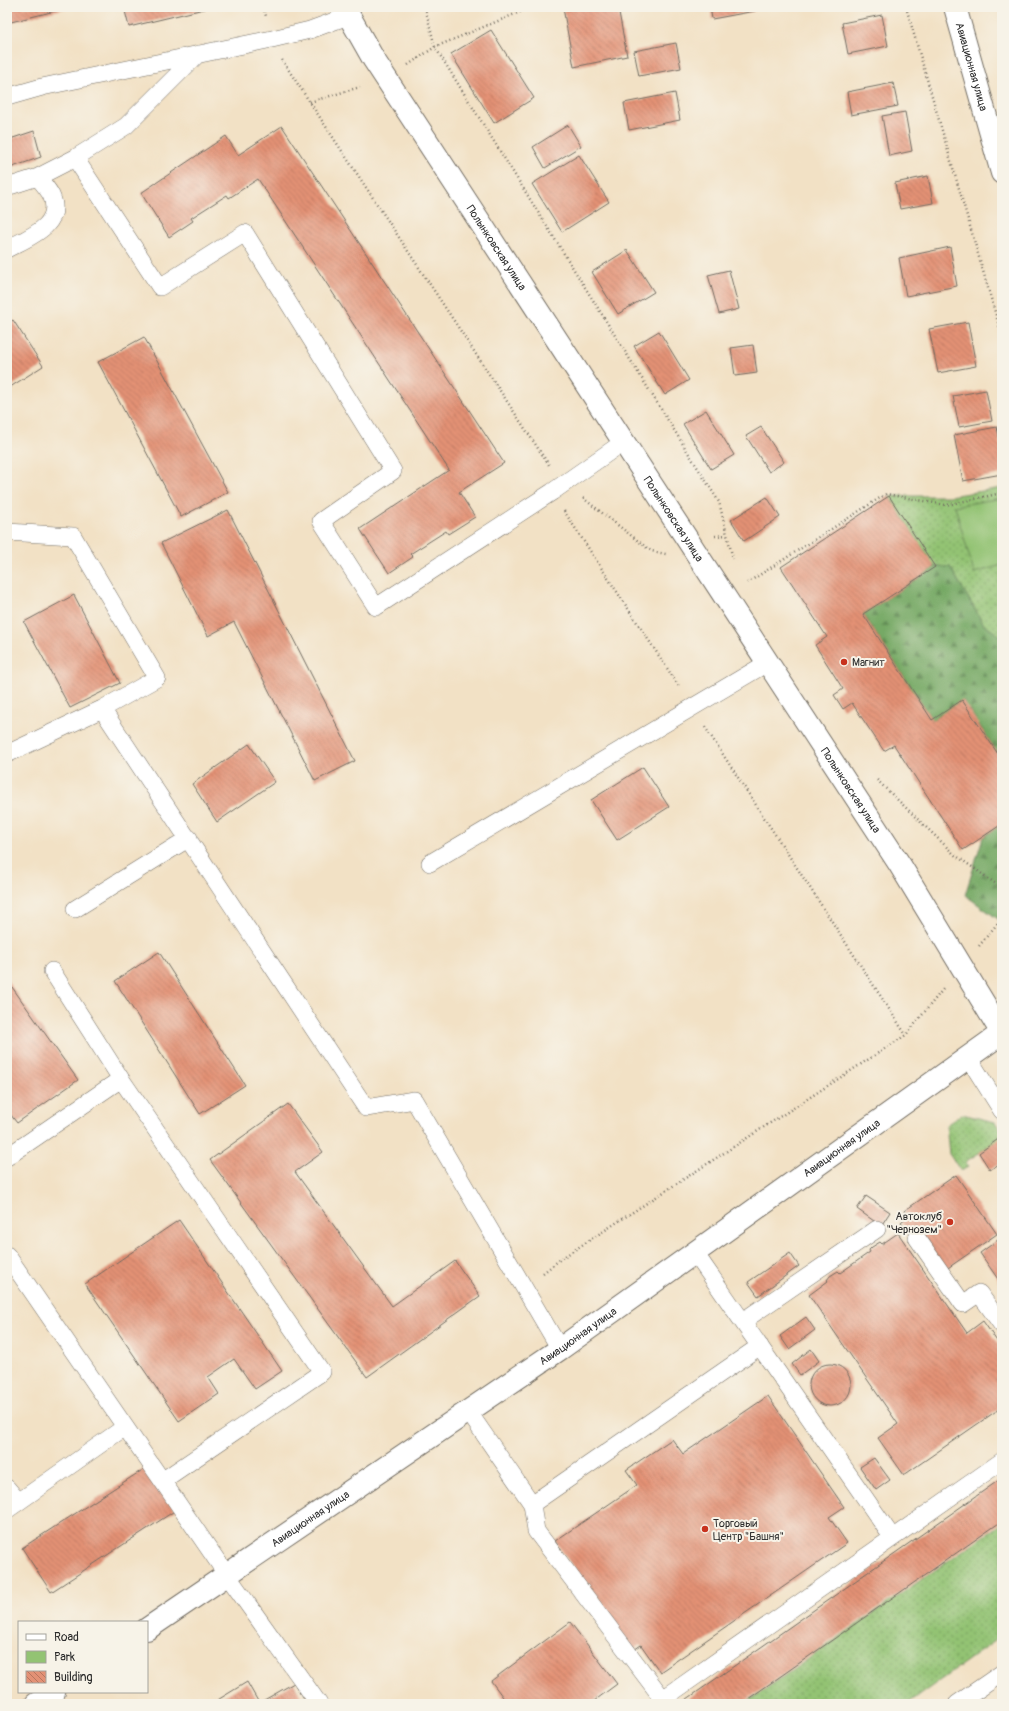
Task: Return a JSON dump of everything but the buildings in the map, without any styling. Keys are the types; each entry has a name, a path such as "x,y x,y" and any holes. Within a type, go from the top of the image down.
{"main road":[{"name":"Авиационная улица","path":"955,7 1002,173"},
{"name":"Полынковская улица","path":"346,12 386,79 622,443 900,865 1002,1033"},
{"name":"Авиационная улица","path":"148,1628 560,1349 1002,1033"}],"lane":[{"path":"7,97 42,87 310,30 346,12"},
{"path":"7,187 38,177 75,158 126,126 198,54"},
{"path":"75,158 160,288 245,233 393,471 321,521 376,607 552,492 622,443"},
{"path":"7,249 42,230 51,219 54,211 52,196 38,177"},
{"path":"7,532 74,536 157,678 102,709 7,754"},
{"path":"430,863 767,663"},
{"path":"102,709 189,838 366,1108 414,1100 560,1349"},
{"path":"75,909 189,838"},
{"path":"52,971 121,1079 322,1372 162,1481"},
{"path":"968,1057 1002,1111"},
{"path":"7,1157 121,1079"},
{"path":"743,1322 877,1229"},
{"path":"917,1238 963,1304 979,1293 1002,1325"},
{"path":"695,1253 892,1537"},
{"path":"7,1255 227,1575 319,1704"},
{"path":"532,1504 760,1346"},
{"path":"468,1411 532,1504 536,1531 663,1699 1002,1461"},
{"path":"7,1488 13,1505 125,1427"},
{"path":"957,1704 1002,1673"}],"path":[{"path":"263,7 276,50 552,470 552,492 906,1035"},
{"path":"425,7 436,47 719,502 735,564"},
{"path":"310,102 386,79 436,47 532,7"},
{"path":"906,7 1002,336"},
{"path":"552,492 578,494 651,551 673,555 704,537 727,535"},
{"path":"745,585 886,494 946,505 1002,493"},
{"path":"875,778 955,854 1002,888"},
{"path":"525,1289 562,1258 906,1035 1002,918"}],"green space":[{"path":"1002,488 1002,637 984,625 950,567 935,567 889,496 949,496"},
{"path":"1002,498 1002,565 974,573 955,506"},
{"path":"935,567 950,567 984,625 1002,637 1002,760 963,700 932,720 863,614"},
{"path":"1002,824 1002,922 965,895 983,837"},
{"path":"962,1114 995,1122 1002,1132 1002,1138 965,1162 968,1167 961,1171 949,1154 946,1125"},
{"path":"1002,1523 1002,1636 907,1704 744,1704"}],"place":[{"name":"Магнит","path":"844,662"},
{"name":"Автоклуб \"Чернозем\"","path":"950,1222"},
{"name":"Торговый Центр \"Башня\"","path":"705,1529"}]}
